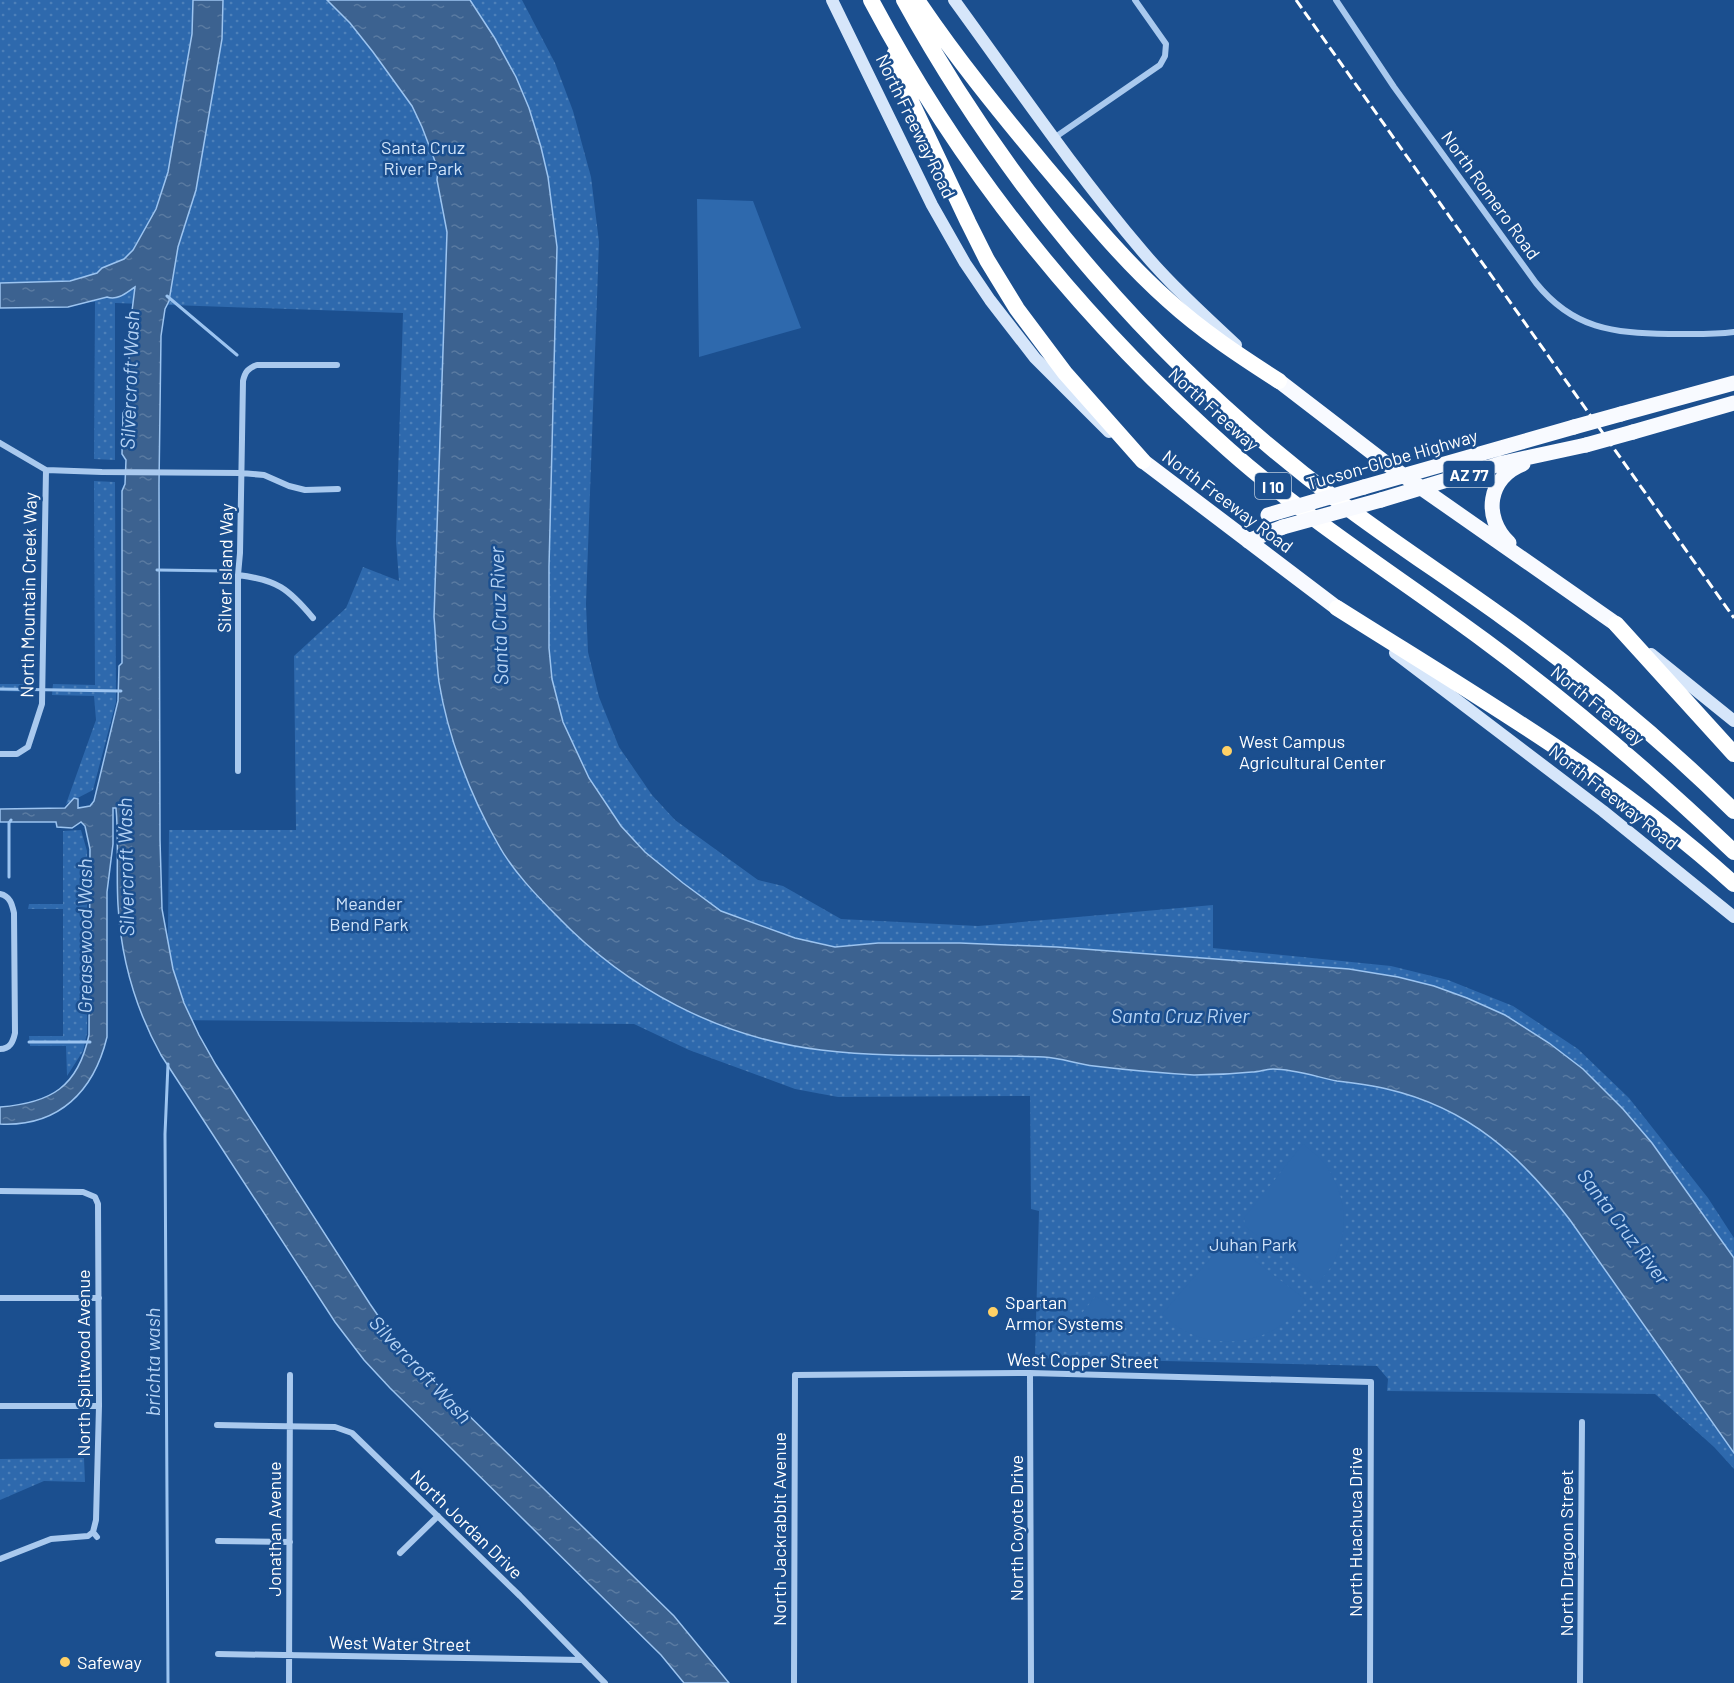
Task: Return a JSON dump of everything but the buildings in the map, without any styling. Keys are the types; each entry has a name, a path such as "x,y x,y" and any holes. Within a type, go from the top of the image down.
{"highway":[{"name":"North Freeway","path":"871,0 908,69 979,177 1050,267 1149,377 1230,452 1333,534 1484,640 1552,692 1673,795 1734,852"},
{"name":"North Freeway","path":"904,0 969,110 1038,206 1071,248 1114,296 1200,384 1245,425 1340,503 1506,620 1584,680 1657,740 1734,811"},
{"path":"917,0 983,92 1113,245 1168,300 1239,356 1279,381 1422,489 1616,624 1734,754"},
{"path":"892,40 898,76 996,275 1017,309 1052,356 1143,461"},
{"name":"Tucson-Globe Highway","path":"1248,541 1268,516 1734,383"},
{"name":"Tucson-Globe Highway","path":"1248,541 1283,527 1422,489 1511,461 1586,445 1734,403"},
{"path":"1547,575 1500,534 1493,520 1491,504 1496,486 1509,471 1521,464 1548,457 1557,452"},
{"name":"North Freeway Road","path":"1143,461 1337,608"},
{"path":"1337,608 1584,767 1656,820 1734,884"}],"main road":[{"name":"North Freeway Road","path":"832,0 932,204 971,272 1035,358 1093,418 1143,461"},
{"path":"954,0 1054,139 1143,252 1171,283 1239,348 1279,381"},
{"name":"North Freeway Road","path":"1337,608 1603,811 1734,917"},
{"path":"1616,624 1734,721"}],"street":[{"path":"1054,139 1160,65 1165,56 1166,44 1135,0"},
{"name":"North Romero Road","path":"1336,0 1394,87 1549,298 1568,313 1602,328 1628,333 1734,332"},
{"name":"Silver Island Way","path":"238,771 238,575 243,381 247,368 267,364 337,365"},
{"path":"0,443 46,470 241,472 264,475 305,490 338,489"},
{"name":"North Mountain Creek Way","path":"0,754 24,753 32,737 42,704 46,470"},
{"path":"238,575 259,577 282,587 298,600 313,618"},
{"path":"8,898 14,892"},
{"path":"0,894 8,898 13,907 15,1033 14,1042 10,1048 0,1049"},
{"name":"North Splitwood Avenue","path":"0,1191 94,1194 98,1209 99,1298 99,1406 95,1535 51,1539 0,1559"},
{"path":"0,1298 99,1298"},
{"name":"West Copper Street","path":"795,1375 1030,1373 1371,1382"},
{"name":"North Coyote Drive","path":"1030,1373 1031,1683"},
{"name":"Jonathan Avenue","path":"289,1683 288,1425 290,1375"},
{"name":"North Jackrabbit Avenue","path":"794,1683 795,1375"},
{"name":"North Huachuca Drive","path":"1370,1683 1371,1382"},
{"path":"0,1406 99,1406"},
{"name":"North Dragoon Street","path":"1580,1683 1581,1422"},
{"name":"North Jordan Drive","path":"217,1425 335,1427 352,1433 605,1683"},
{"path":"400,1553 438,1516"},
{"path":"218,1541 290,1542"},
{"name":"West Water Street","path":"218,1654 582,1660"}],"green space":[{"name":"Santa Cruz River Park","path":"0,0 522,0 555,63 573,111 591,177 599,242 586,604 588,652 599,697 619,747 652,795 675,820 758,880 783,886 841,919 978,926 1213,905 1213,948 1391,966 1448,980 1513,1006 1578,1049 1629,1098 1708,1198 1734,1238 1734,1469 1714,1447 1655,1394 1387,1391 1388,1379 1377,1366 1035,1358 1039,1211 1031,1209 1030,1096 838,1097 795,1089 689,1050 634,1024 167,1020 169,830 296,830 294,656 346,608 363,567 399,581 396,541 403,313 115,303 115,460 94,459 95,302 0,300"},
{"path":"697,199 753,201 801,328 699,357"},
{"path":"94,481 115,482 116,702 93,790 66,804 96,720 94,696 52,695 53,684 95,685"},
{"path":"0,684 32,684 32,692 0,691"},
{"path":"81,830 87,851 87,1033 83,1051 67,1076 66,1046 30,1046 29,1036 63,1036 63,909 28,909 29,904 63,904 63,831"},
{"path":"1303,1144 1322,1160 1331,1174 1341,1198 1343,1211 1344,1224 1339,1249 1334,1261 1317,1284 1245,1226 1244,1218"},
{"path":"1224,1243 1232,1243 1306,1300 1287,1321 1276,1329 1250,1339 1210,1340 1185,1331 1162,1314"},
{"path":"1096,1296 1113,1309 1093,1334 1076,1320"},
{"path":"84,1458 85,1482 44,1481 0,1500 0,1459"}],"water":[{"name":"Silvercroft Wash","path":"193,0 223,0 222,39 196,190 178,247 161,336 160,840 162,909 173,969 184,1003 216,1065 394,1339 412,1360 674,1616 729,1683 684,1683 661,1655 390,1388 364,1360 335,1322 161,1055 144,1019 131,983 122,945 117,893 116,808 113,808 113,844 107,892 107,1037 101,1056 93,1074 71,1102 40,1119 0,1124 0,1107 18,1105 48,1096 69,1080 78,1068 89,1035 90,849 85,826 81,822 72,828 57,827 56,822 0,822 0,809 65,808 74,798 78,799 78,808 90,806 94,801 118,701 119,666 122,663 122,491 125,484 126,460 122,454 123,413 129,404 129,335 135,287 119,297 107,297 68,307 0,308 0,283 70,281 97,273 102,268 124,259 133,250 156,209 168,172 192,34"},
{"name":"Santa Cruz River","path":"327,0 470,0 516,77 529,108 548,177 557,247 549,567 549,648 552,679 563,722 589,778 621,826 645,852 721,911 795,938 835,947 878,943 960,943 1057,947 1349,969 1434,986 1505,1015 1549,1043 1583,1069 1623,1109 1652,1143 1734,1258 1734,1453 1570,1220 1551,1197 1512,1155 1468,1122 1443,1108 1387,1089 1281,1069 1194,1075 1094,1066 1044,1057 849,1053 784,1044 712,1022 677,1006 614,966 584,942 549,908 510,863 478,806 454,745 439,682 434,617 447,232 437,180 438,169 412,106 350,23"}],"waterway":[{"path":"167,296 237,355"},
{"path":"157,570 228,571"},
{"path":"0,689 121,691"},
{"path":"9,877 9,823 11,820"},
{"path":"29,1042 90,1042"},
{"name":"brichta wash","path":"168,1064 165,1134 168,1683"}],"railway":[{"path":"1296,0 1734,618"}],"place":[{"name":"West Campus Agricultural Center","path":"1227,751"},
{"name":"Spartan Armor Systems","path":"993,1312"},
{"name":"Safeway","path":"65,1662"}],"park label":[{"name":"Meander Bend Park","path":"369,913"},
{"name":"Juhan Park","path":"1253,1244"}],"water label":[{"name":"Greasewood Wash","path":"84,936"}]}
